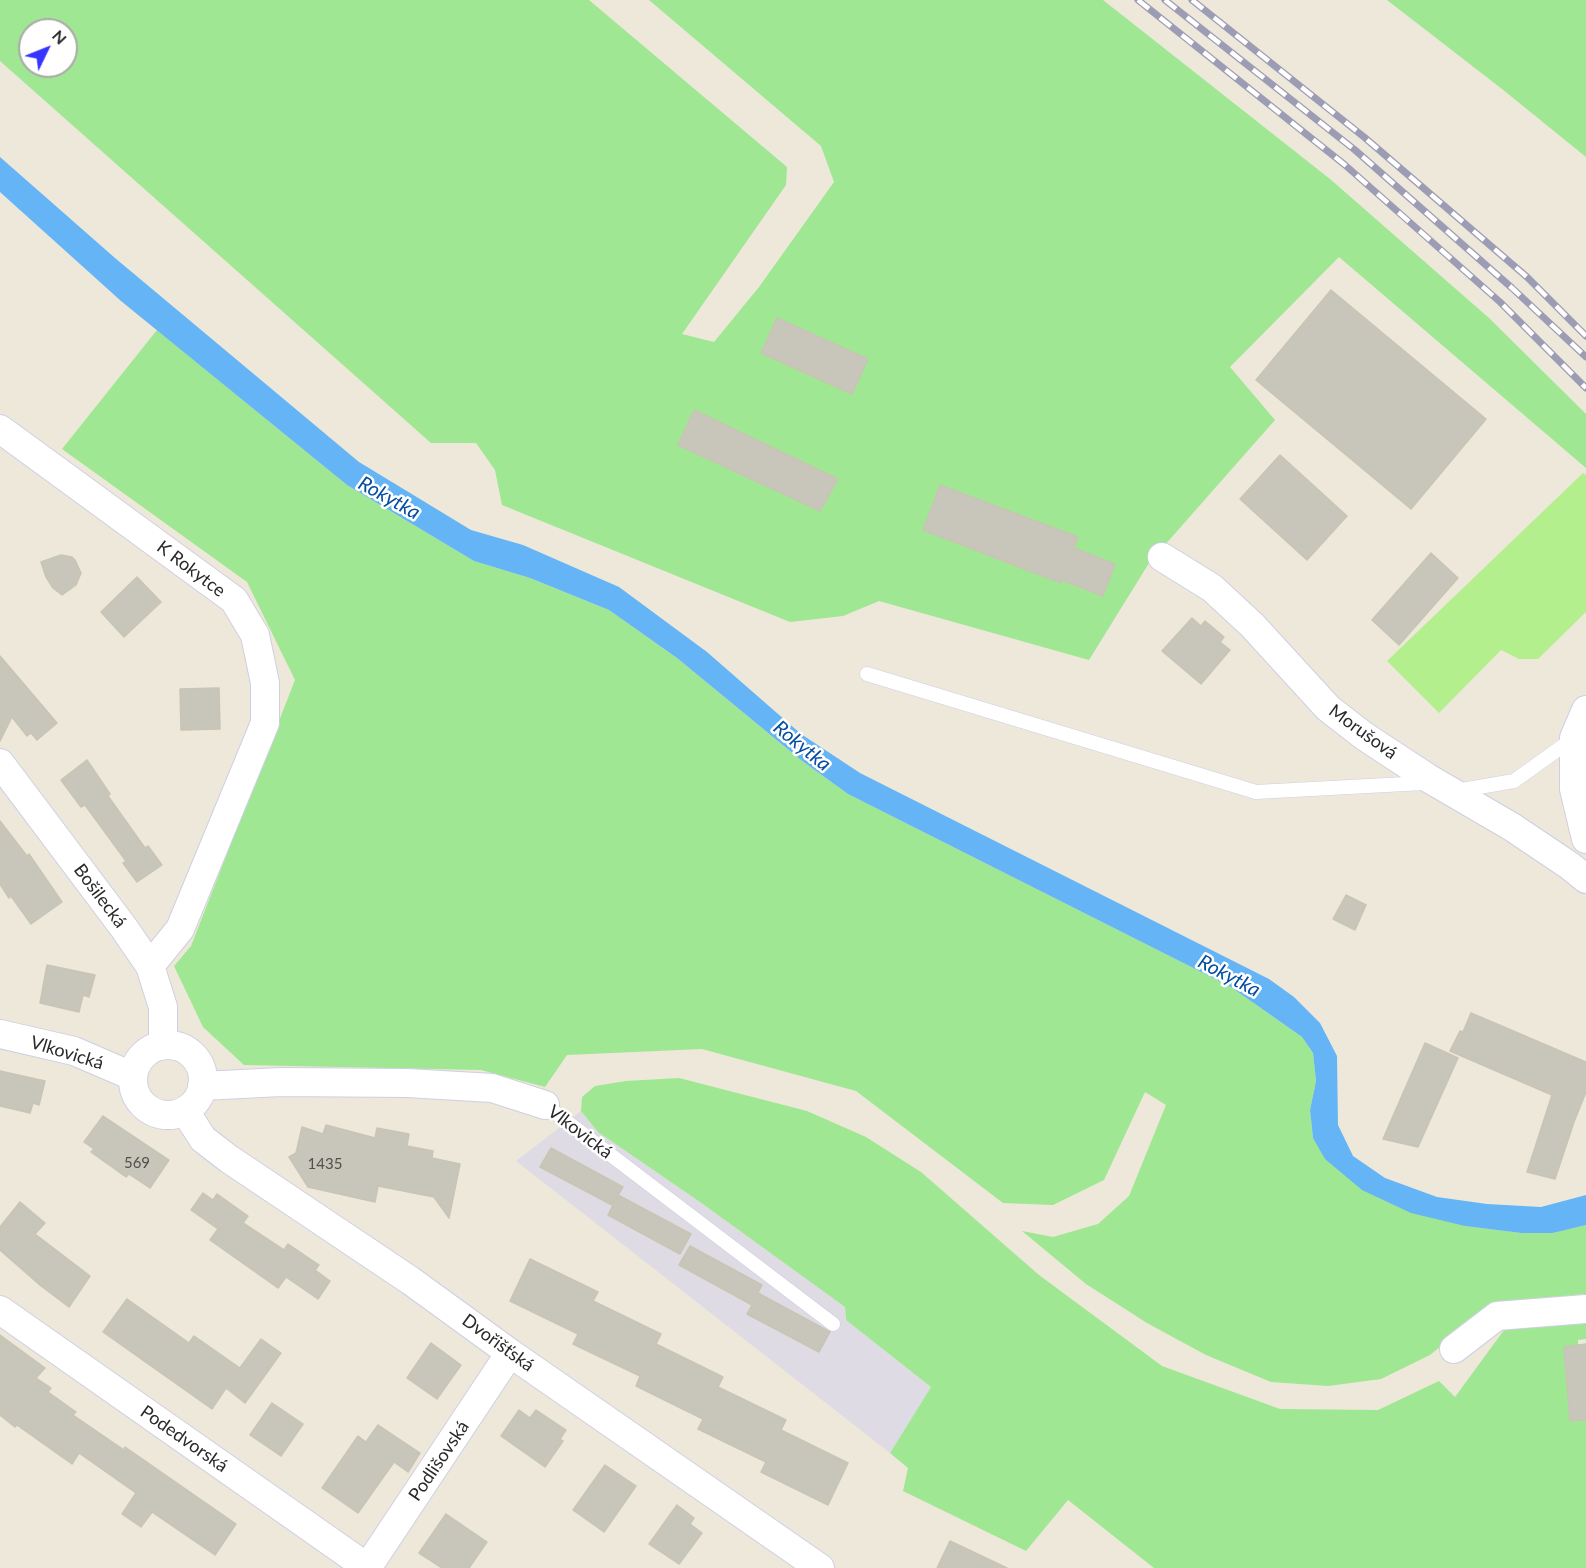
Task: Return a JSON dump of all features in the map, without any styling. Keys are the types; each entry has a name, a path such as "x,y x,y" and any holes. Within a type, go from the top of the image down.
{"street":[{"name":"K Rokytce","path":"0,429 234,600 255,635 265,683 265,723 180,929 150,966"},
{"name":"Morušová","path":"1159,556 1212,588 1252,625 1328,708 1364,736 1440,785 1512,827 1586,879"},
{"path":"1586,710 1574,738 1574,789 1586,839"},
{"name":"Bošilecká","path":"0,763 150,966 163,1007 163,1045"},
{"name":"Vlkovická","path":"0,1034 74,1051 132,1076"},
{"path":"163,1045 183,1048 196,1059 202,1074 200,1095 194,1104 184,1111 171,1115 158,1114 145,1107 135,1094 132,1076 137,1061 147,1051 163,1045"},
{"name":"Vlkovická","path":"202,1086 281,1082 407,1083 492,1088 545,1105"},
{"name":"Dvořišťská","path":"184,1111 203,1138 229,1159 416,1284 510,1353 820,1568"},
{"path":"1454,1348 1497,1316 1586,1309"},
{"name":"Podedvorská","path":"0,1310 367,1568"},
{"name":"Podlišovská","path":"367,1568 510,1353"}],"lane":[{"path":"867,674 1256,792 1424,783 1440,785 1514,781 1574,738"},
{"name":"Vlkovická","path":"545,1105 833,1324"}],"shaded area":[{"path":"581,1111 598,1132 700,1202 845,1307 846,1320 931,1387 890,1453 516,1161"}],"green space":[{"path":"0,0 589,0 787,167 786,185 682,334 714,342 759,287 834,182 821,146 649,0 1103,0 1330,179 1489,318 1586,414 1586,468 1339,257 1230,367 1275,420 1149,563 1089,660 879,601 843,616 790,622 502,505 495,470 476,443 431,443 19,78 78,78 78,18 18,18 18,77 0,61","holes":["777,318 868,359 852,393 761,353","694,410 838,479 820,511 678,445","940,485 1078,537 1061,583 923,530","1087,554 1103,596 1075,585"]},
{"path":"1387,0 1586,0 1586,157 1502,89"},
{"path":"157,330 347,485 474,561 530,578 609,610 677,658 801,760 848,794 1231,987 1302,1037 1313,1053 1316,1081 1310,1110 1313,1138 1465,1226 1521,1233 1553,1233 1586,1225 1586,1294 1502,1302 1487,1309 1430,1355 1381,1379 1328,1386 1271,1382 1206,1355 1147,1323 1086,1284 1022,1231 1053,1237 1098,1224 1129,1196 1166,1105 1145,1092 1104,1180 1053,1205 1003,1203 856,1091 702,1049 567,1055 545,1087 481,1070 244,1065 203,1027 174,966 191,946 295,680 247,582 62,449"},
{"path":"1583,473 1586,475 1586,612 1538,659 1519,659 1501,650 1439,713 1387,661"},
{"path":"679,1078 807,1111 866,1137 921,1172 1039,1275 1162,1366 1280,1409 1378,1410 1439,1381 1455,1397 1507,1326 1586,1322 1586,1339 1578,1340 1578,1345 1564,1347 1567,1381 1586,1380 1586,1568 1154,1568 1068,1500 1026,1551 903,1491 908,1468 890,1453 931,1387 846,1320 845,1307 700,1202 598,1132 581,1111 582,1097 595,1086 626,1081"}],"water":[{"name":"Rokytka","path":"0,157 115,258 359,462 471,530 523,545 619,587 707,652 801,734 860,773 1269,979 1294,997 1320,1023 1337,1056 1338,1125 1353,1156 1385,1178 1437,1197 1487,1204 1541,1207 1586,1195 1586,1225 1553,1233 1521,1233 1465,1226 1411,1213 1362,1190 1325,1159 1313,1138 1310,1110 1316,1081 1313,1053 1302,1037 1231,987 848,794 801,760 677,658 609,610 530,578 474,561 347,485 121,301 0,192"}],"building":[{"path":"1331,290 1486,419 1411,509 1256,380"},
{"path":"777,318 868,359 852,394 761,353"},
{"path":"694,410 838,479 820,511 678,445"},
{"path":"1280,455 1347,516 1307,560 1240,499"},
{"path":"940,485 1078,537 1074,548 1115,564 1103,596 1062,580 1061,583 923,530"},
{"path":"1431,553 1458,578 1399,645 1372,620"},
{"path":"61,555 72,557 81,573 76,585 62,595 53,588 46,577 41,562"},
{"path":"137,577 161,602 124,637 101,612"},
{"path":"1192,618 1201,626 1205,621 1224,637 1220,642 1230,650 1201,684 1162,651"},
{"path":"0,656 57,723 37,740 31,733 27,736 12,717 0,741"},
{"path":"219,688 220,729 181,730 180,689"},
{"path":"87,760 110,794 108,796 145,848 148,846 162,865 137,882 123,863 126,861 85,805 81,807 61,780"},
{"path":"0,821 27,856 29,854 62,902 31,924 0,884"},
{"path":"1346,895 1366,905 1355,930 1333,919"},
{"path":"47,965 95,975 89,997 83,995 79,1012 40,1003"},
{"path":"1471,1013 1586,1062 1586,1092 1555,1179 1527,1172 1552,1095 1450,1051 1460,1031 1463,1032"},
{"path":"1425,1043 1458,1058 1418,1147 1383,1139"},
{"path":"0,1071 45,1081 39,1105 33,1103 30,1113 0,1106"},
{"path":"103,1116 169,1160 150,1188 129,1174 126,1177 91,1152 94,1149 84,1142"},
{"path":"326,1125 375,1138 377,1128 409,1134 407,1146 433,1151 432,1158 460,1164 449,1218 434,1197 378,1186 375,1202 308,1187 289,1157 296,1153 302,1127 323,1134"},
{"path":"551,1148 623,1187 612,1205 540,1167"},
{"path":"203,1193 213,1200 217,1194 248,1216 243,1223 284,1250 288,1244 319,1265 315,1270 330,1281 318,1299 286,1277 278,1288 210,1240 218,1229 191,1210"},
{"path":"618,1195 691,1234 680,1254 608,1215"},
{"path":"20,1202 45,1223 35,1234 90,1276 69,1307 0,1250 0,1227"},
{"path":"690,1246 762,1285 758,1293 830,1332 819,1352 747,1314 752,1305 679,1265"},
{"path":"530,1259 598,1292 593,1301 661,1334 656,1344 723,1377 718,1387 786,1420 781,1430 848,1463 828,1505 761,1472 766,1462 698,1429 703,1419 636,1386 640,1376 573,1344 578,1334 510,1301"},
{"path":"127,1299 189,1343 194,1336 240,1368 261,1339 281,1353 245,1403 226,1388 212,1409 103,1332"},
{"path":"0,1335 45,1368 36,1378 51,1388 48,1392 76,1412 73,1415 124,1450 125,1447 236,1524 215,1555 152,1512 141,1527 122,1514 136,1493 79,1453 72,1464 0,1415"},
{"path":"431,1343 461,1365 437,1399 407,1378"},
{"path":"1586,1344 1586,1420 1570,1421 1564,1347"},
{"path":"272,1403 303,1424 281,1456 250,1435"},
{"path":"519,1410 530,1418 536,1410 566,1430 560,1439 563,1441 545,1467 501,1436"},
{"path":"378,1425 420,1453 408,1472 394,1462 358,1513 322,1488 358,1436 366,1442"},
{"path":"605,1465 636,1486 604,1532 573,1510"},
{"path":"677,1505 694,1518 690,1524 702,1533 679,1564 649,1544"},
{"path":"446,1514 487,1542 469,1568 442,1568 419,1553"},
{"path":"950,1541 1007,1568 937,1568"}],"railway":[{"path":"1138,0 1345,165 1500,302 1586,388"},
{"path":"1165,0 1355,150 1512,288 1586,357"},
{"path":"1192,0 1364,137 1527,277 1586,336"}]}
